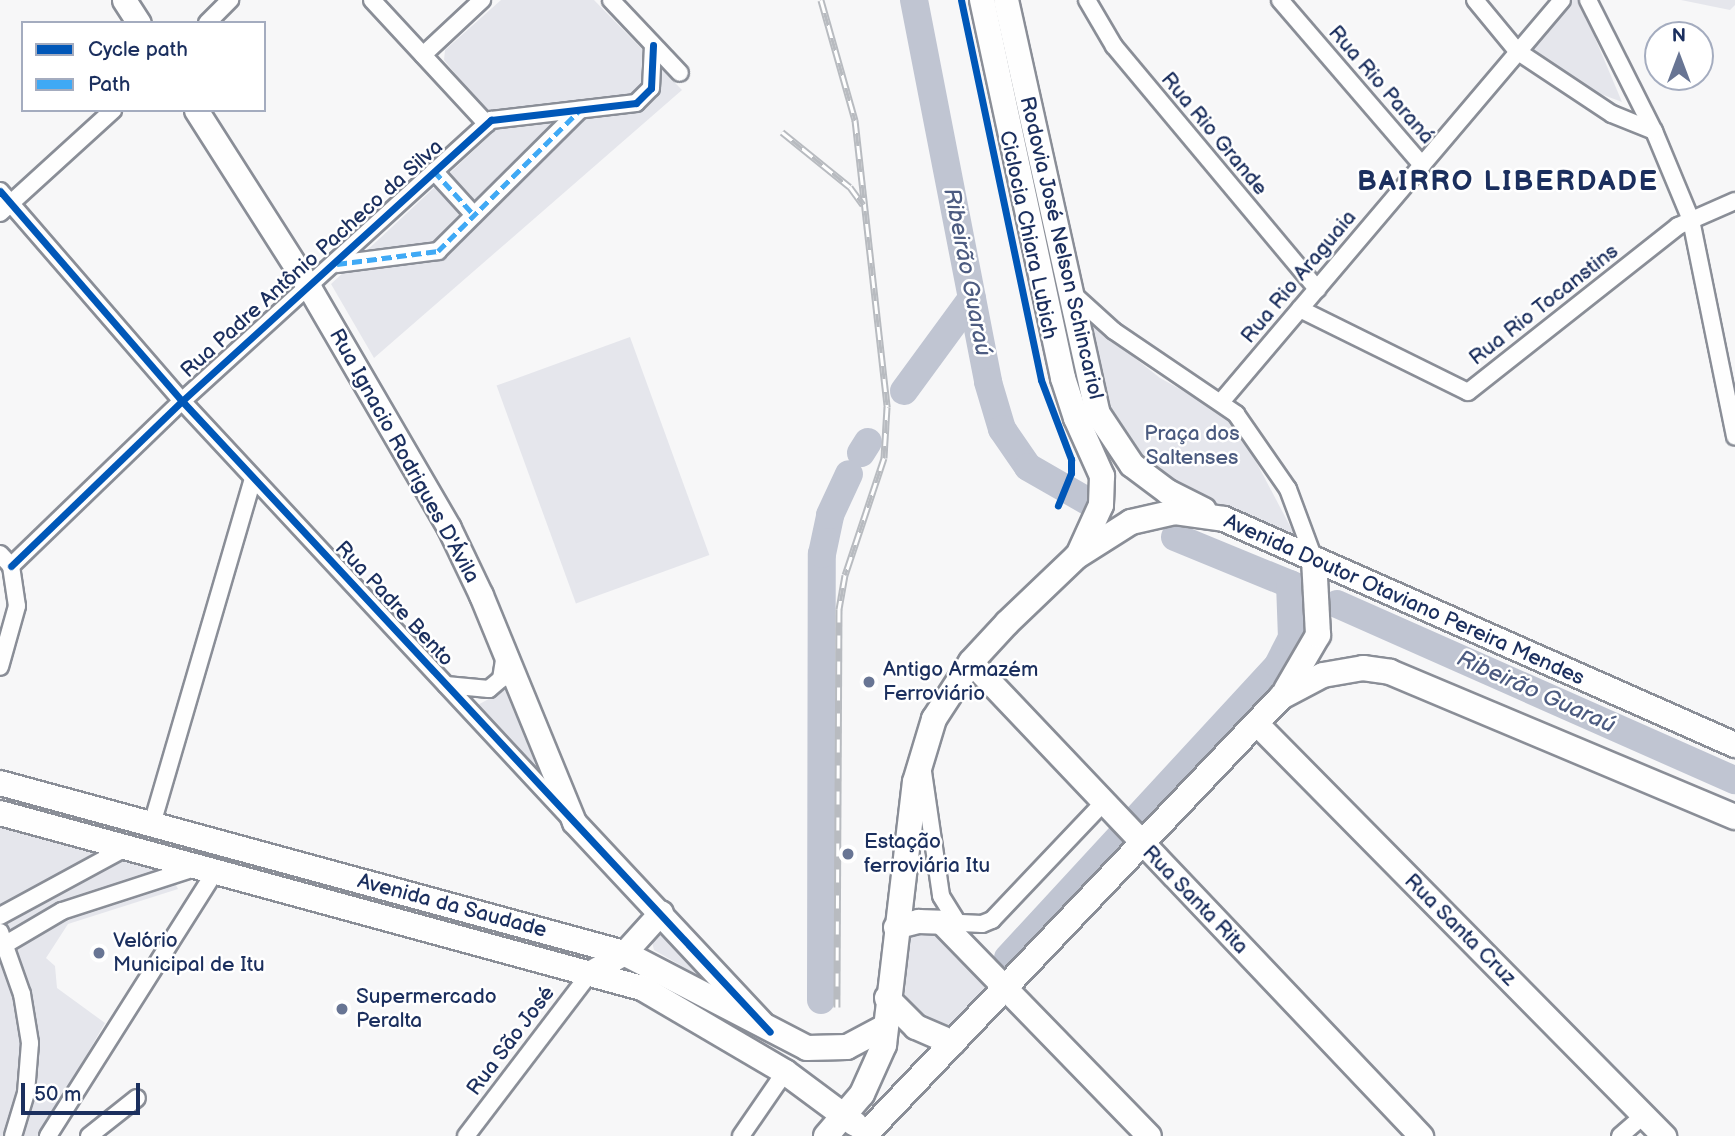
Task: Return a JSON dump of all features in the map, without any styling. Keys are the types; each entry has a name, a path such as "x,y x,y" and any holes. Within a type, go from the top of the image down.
{"main road":[{"name":"Rodovia José Nelson Schincariol","path":"982,0 1063,378 1076,418 1102,476 1101,505 1076,557"},
{"name":"Rodovia José Nelson Schincariol","path":"1006,0 1088,381 1113,442 1132,465 1168,492 1224,519"},
{"name":"Avenida Doutor Otaviano Pereira Mendes","path":"895,927 920,755 934,719 971,662 1076,557 1118,527 1145,516 1175,512 1224,519 1735,745"},
{"path":"866,1135 1006,987 1138,841 1281,696 1309,657 1318,635 1314,559"},
{"path":"1281,696 1336,671 1390,672 1735,817"},
{"name":"Avenida da Saudade","path":"0,783 624,953 796,1045 834,1049 860,1043 885,1027"},
{"name":"Avenida da Saudade","path":"0,813 642,988 785,1072 843,1114 866,1135"},
{"path":"129,846 151,836 182,844 217,842"},
{"path":"826,1136 862,1094 881,1057 895,927"},
{"path":"887,998 916,1027 953,1043"}],"street":[{"path":"124,0 138,21"},
{"path":"209,21 230,0"},
{"path":"372,0 487,124 644,99 651,88 653,45"},
{"path":"423,55 482,0"},
{"name":"Rua Rio Grande","path":"1087,0 1114,46 1317,289"},
{"name":"Rua Rio Paraná","path":"1280,0 1422,166"},
{"path":"1475,0 1517,51 1612,114 1654,131"},
{"name":"Rua Rio Araguaia","path":"1221,402 1562,0"},
{"path":"1588,0 1654,131 1691,220 1728,354 1735,437"},
{"path":"615,2 680,73"},
{"path":"337,264 438,251 580,110"},
{"path":"4,203 111,112"},
{"name":"Rua Ignacio Rodrigues D'Ávila","path":"197,112 310,289 449,528 481,595 504,659 574,822"},
{"name":"Rua Padre Antônio Pacheco da Silva","path":"0,667 17,606 6,560 310,289 487,124"},
{"path":"434,171 474,215"},
{"name":"Rua Rio Tocanstins","path":"1300,309 1468,392 1678,226 1735,201"},
{"name":"Rua Padre Bento","path":"4,203 253,479 771,1032"},
{"path":"1068,288 1114,331 1221,402 1247,428 1282,479 1314,559"},
{"path":"152,824 253,479"},
{"path":"446,685 489,689 500,679 504,659"},
{"name":"Rua Santa Rita","path":"971,662 1138,841 1421,1136"},
{"name":"Rua Santa Cruz","path":"1256,723 1664,1136"},
{"path":"920,755 942,896 949,923 1006,987 1149,1136"},
{"path":"895,927 918,921 982,924 999,915 1109,810"},
{"path":"0,916 129,846"},
{"path":"91,867 97,897"},
{"path":"13,1136 30,1066 27,1017 3,938 97,897 209,869"},
{"path":"48,1136 209,869"},
{"path":"591,972 624,953 661,912"},
{"path":"0,961 15,972"},
{"name":"Rua São José","path":"466,1136 591,972"},
{"path":"741,1136 785,1072"},
{"path":"89,1136 137,1098"},
{"path":"1620,1136 1644,1115"}],"green space":[{"path":"501,0 594,0 682,90 374,358 331,284 499,127 444,60 445,50"},
{"path":"1566,0 1579,0 1622,102 1598,93 1531,48"},
{"path":"1681,0 1735,0 1735,5 1730,10"},
{"name":"Praça dos Saltenses","path":"1083,317 1160,378 1218,410 1242,435 1300,545 1185,492 1147,467 1106,410"},
{"path":"630,337 709,555 576,604 497,386"},
{"path":"507,689 537,769 474,707"},
{"path":"0,824 168,869 178,889 68,924 46,958 55,966 57,988 105,1023 40,1136 0,1136"},
{"path":"660,928 711,983 654,950 652,942"},
{"path":"919,928 931,930 988,989 949,1032 914,1011 905,994 908,938"}],"waterway":[{"name":"Ribeirão Guaraú","path":"914,0 988,382 1002,429 1028,467 1089,502"},
{"path":"904,391 972,298"},
{"path":"861,453 868,442"},
{"path":"821,1000 822,554 830,515 849,474"},
{"name":"Ribeirão Guaraú","path":"1175,537 1302,589"},
{"path":"1008,958 1278,665 1292,638 1290,584"},
{"name":"Ribeirão Guaraú","path":"1337,604 1735,780"}],"railway":[{"path":"821,0 855,120 887,407 884,458 845,575 839,609 837,1007"},
{"path":"782,132 850,187 863,205"}],"marked path":[{"path":"337,264 438,251 579,111"},
{"path":"434,171 474,215"}],"cycle path":[{"name":"Ciclocia Chiara Lubich","path":"961,0 1041,380 1071,459 1071,473 1058,506"},
{"path":"11,566 182,401 491,120 636,103 651,88 653,45"},
{"path":"0,191 182,401 770,1032"}],"place":[{"name":"Antigo Armazém Ferroviário","path":"869,682"},
{"name":"Estação ferroviária Itu","path":"848,854"},
{"name":"Velório Municipal de Itu","path":"99,953"},
{"name":"Supermercado Peralta","path":"342,1009"}],"district":[{"name":"BAIRRO LIBERDADE","path":"1508,182"}]}
